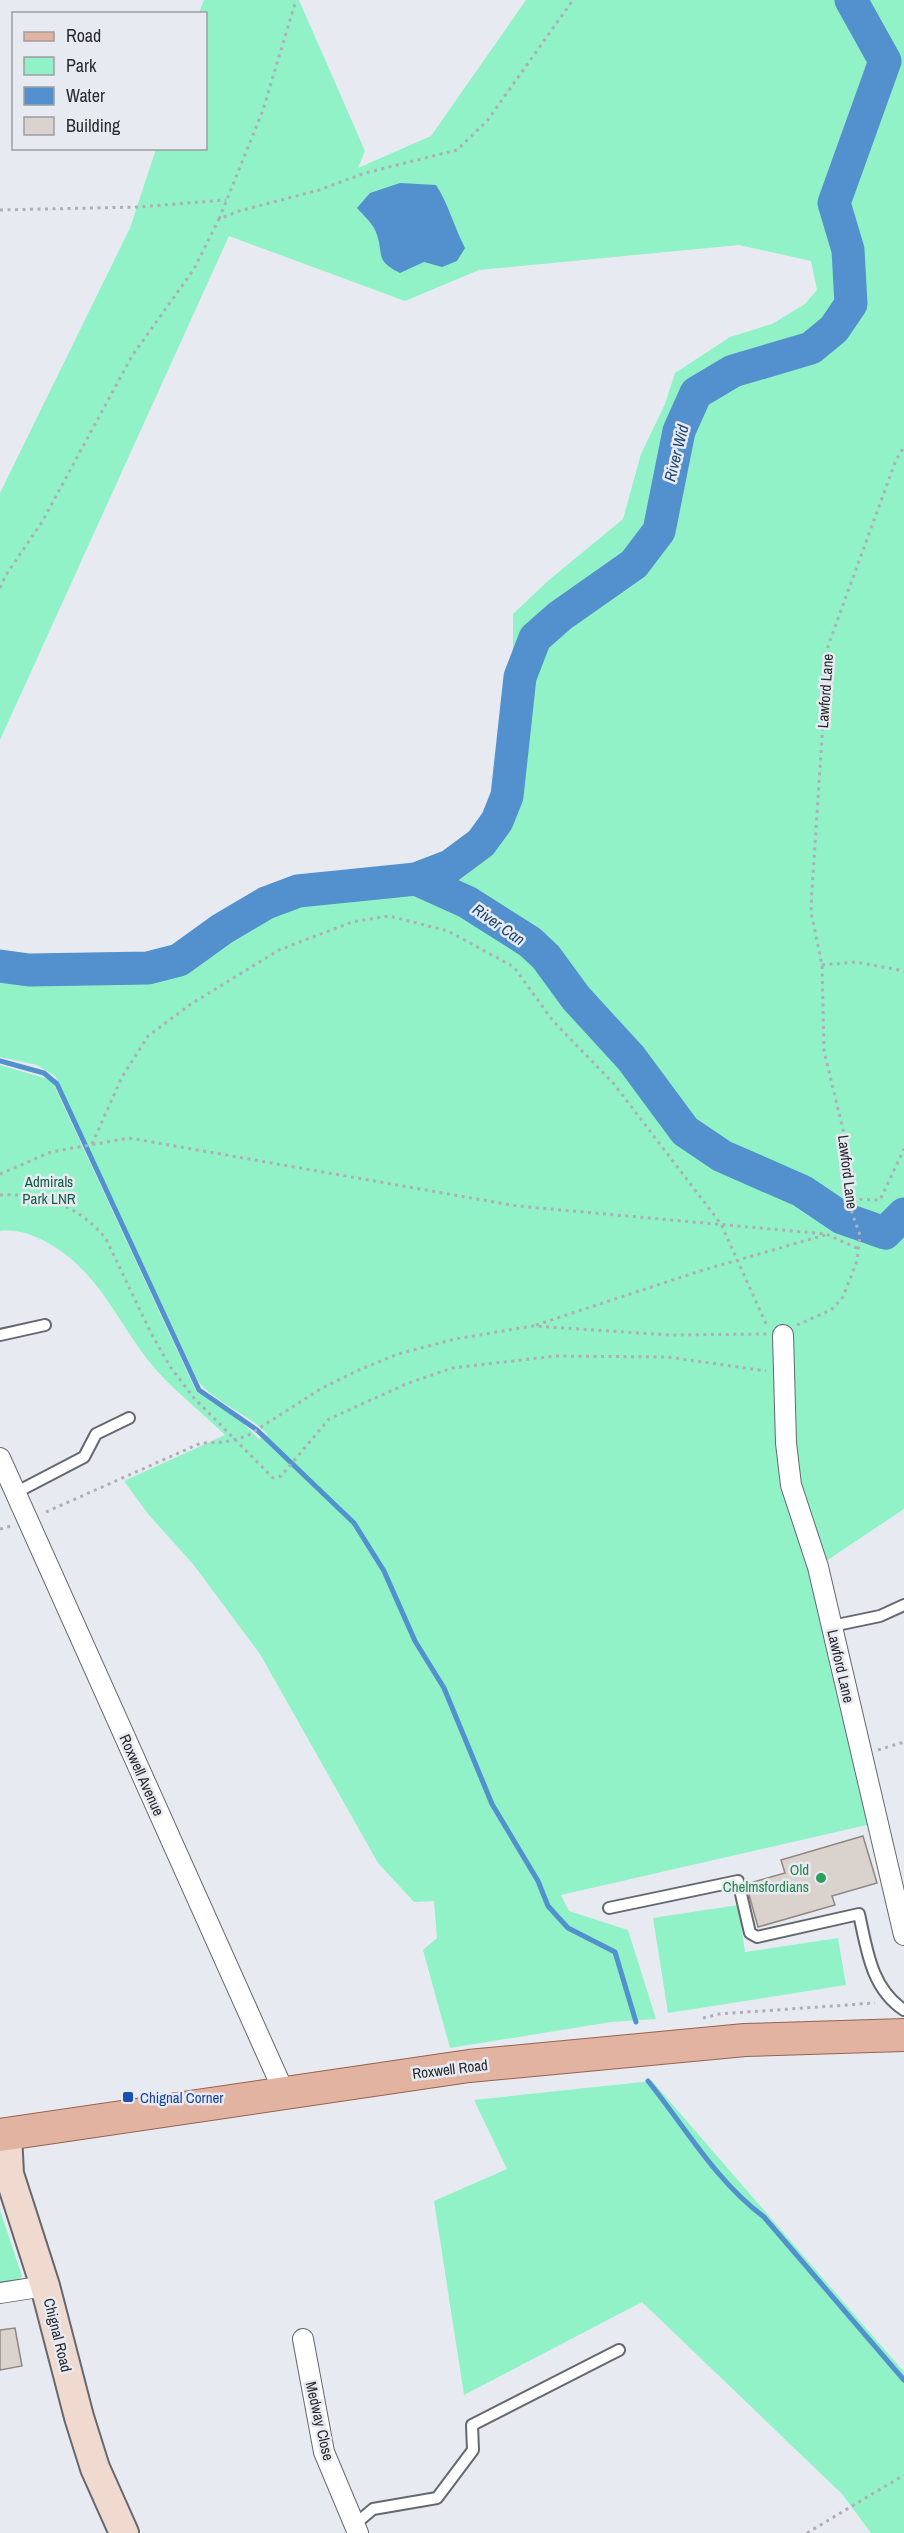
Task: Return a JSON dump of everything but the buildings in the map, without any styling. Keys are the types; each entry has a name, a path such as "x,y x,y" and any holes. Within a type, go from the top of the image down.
{"main road":[{"name":"Roxwell Road","path":"4,2135 469,2066 710,2043 904,2035"}],"street":[{"name":"Lawford Lane","path":"783,1335 786,1443 791,1485 818,1567 904,1935"},
{"name":"Roxwell Avenue","path":"0,1459 284,2092"},
{"name":"Chignal Road","path":"4,2135 9,2174 45,2286 92,2458 124,2533"},
{"path":"0,2293 45,2286"},
{"name":"Medway Close","path":"303,2339 324,2452 356,2529"}],"lane":[{"path":"0,1335 45,1325"},
{"path":"15,1493 84,1457 96,1434 129,1418"},
{"path":"832,1626 880,1616 904,1605"},
{"path":"609,1908 738,1881 750,1933 757,1937 859,1914 872,1970 882,1990 904,2010"},
{"path":"356,2529 374,2509 436,2498 472,2450 472,2425 619,2350"}],"path":[{"path":"0,588 6,575 42,522 132,357 194,269 219,219 262,110 296,0"},
{"path":"219,219 239,211 319,190 364,173 457,150 488,121 573,0"},
{"path":"0,210 138,207 227,200"},
{"name":"Lawford Lane","path":"783,1335 831,1310 843,1297 854,1271 860,1235 852,1213 846,1142 824,1051 822,965 811,912 828,646 896,460 904,447"},
{"path":"92,1144 122,1077 148,1036 191,1004 279,950 352,922 389,916 448,931 514,967 553,1021 614,1084 721,1224 770,1334 669,1335 533,1326"},
{"path":"822,965 856,962 904,971"},
{"path":"0,1174 51,1152 129,1138 517,1206 826,1234 857,1248"},
{"path":"852,1199 880,1200 904,1149"},
{"path":"0,1195 25,1195 58,1202 79,1213 97,1228 106,1239 151,1333 171,1368 194,1398 273,1478 281,1476 328,1419 406,1384 452,1368 556,1356 668,1356 783,1374"},
{"path":"0,1529 27,1521 201,1443 247,1436 322,1388 398,1354 455,1339 533,1326 826,1234"},
{"path":"862,1754 904,1742"},
{"path":"807,2533 904,2475"}],"green space":[{"name":"Admirals Park LNR","path":"204,0 299,0 365,151 358,168 431,136 526,0 904,0 904,1509 811,1571 871,1824 561,1895 569,1911 628,1930 656,2019 611,2022 450,2048 423,1950 437,1938 434,1901 414,1902 378,1863 260,1654 193,1564 148,1514 124,1481 225,1435 158,1372 96,1285 67,1255 31,1235 0,1231 0,1065 48,1079 54,1085 196,1391 242,1422 259,1439 268,1435 260,1427 214,1396 198,1381 55,1076 37,1065 0,1057 0,955 67,962 143,958 183,944 246,903 289,884 327,876 427,867 440,863 458,852 488,819 497,803 503,779 510,721 513,614 549,580 623,519 641,454 665,404 675,373 730,337 772,324 805,304 817,290 811,261 739,245 479,270 405,301 229,236 0,740 0,493 130,228 156,150 207,150 207,12 199,12"},
{"path":"738,1905 745,1952 838,1938 846,1985 668,2013 653,1918"},
{"path":"652,2081 904,2372 904,2533 871,2533 842,2494 642,2302 464,2395 434,2201 507,2169 474,2100"},
{"path":"0,2210 22,2276 17,2283 0,2289"}],"water":[{"path":"400,183 436,185 465,248 457,261 442,267 424,262 400,273 384,261 376,231 357,208 370,193"}],"waterway":[{"name":"River Wid","path":"416,879 450,866 481,843 497,821 507,796 520,677 535,638 560,616 634,564 659,531 679,431 696,393 733,371 811,348 834,329 851,304 848,250 834,203 885,61 851,0"},
{"name":"River Can","path":"0,966 29,970 148,968 179,960 222,929 266,903 298,891 416,879 467,902 530,942 546,957 576,998 631,1058 685,1131 722,1156 802,1191 842,1218 885,1233 904,1214"},
{"path":"0,1061 44,1073 57,1084 199,1390 257,1430 354,1523 384,1571 415,1641 444,1688 492,1804 538,1881 548,1906 568,1928 615,1952 636,2022"},
{"path":"648,2081 716,2170 764,2217 904,2380"}],"place":[{"name":"Old Chelmsfordians","path":"821,1878"},
{"name":"Chignal Corner","path":"128,2097"}]}
